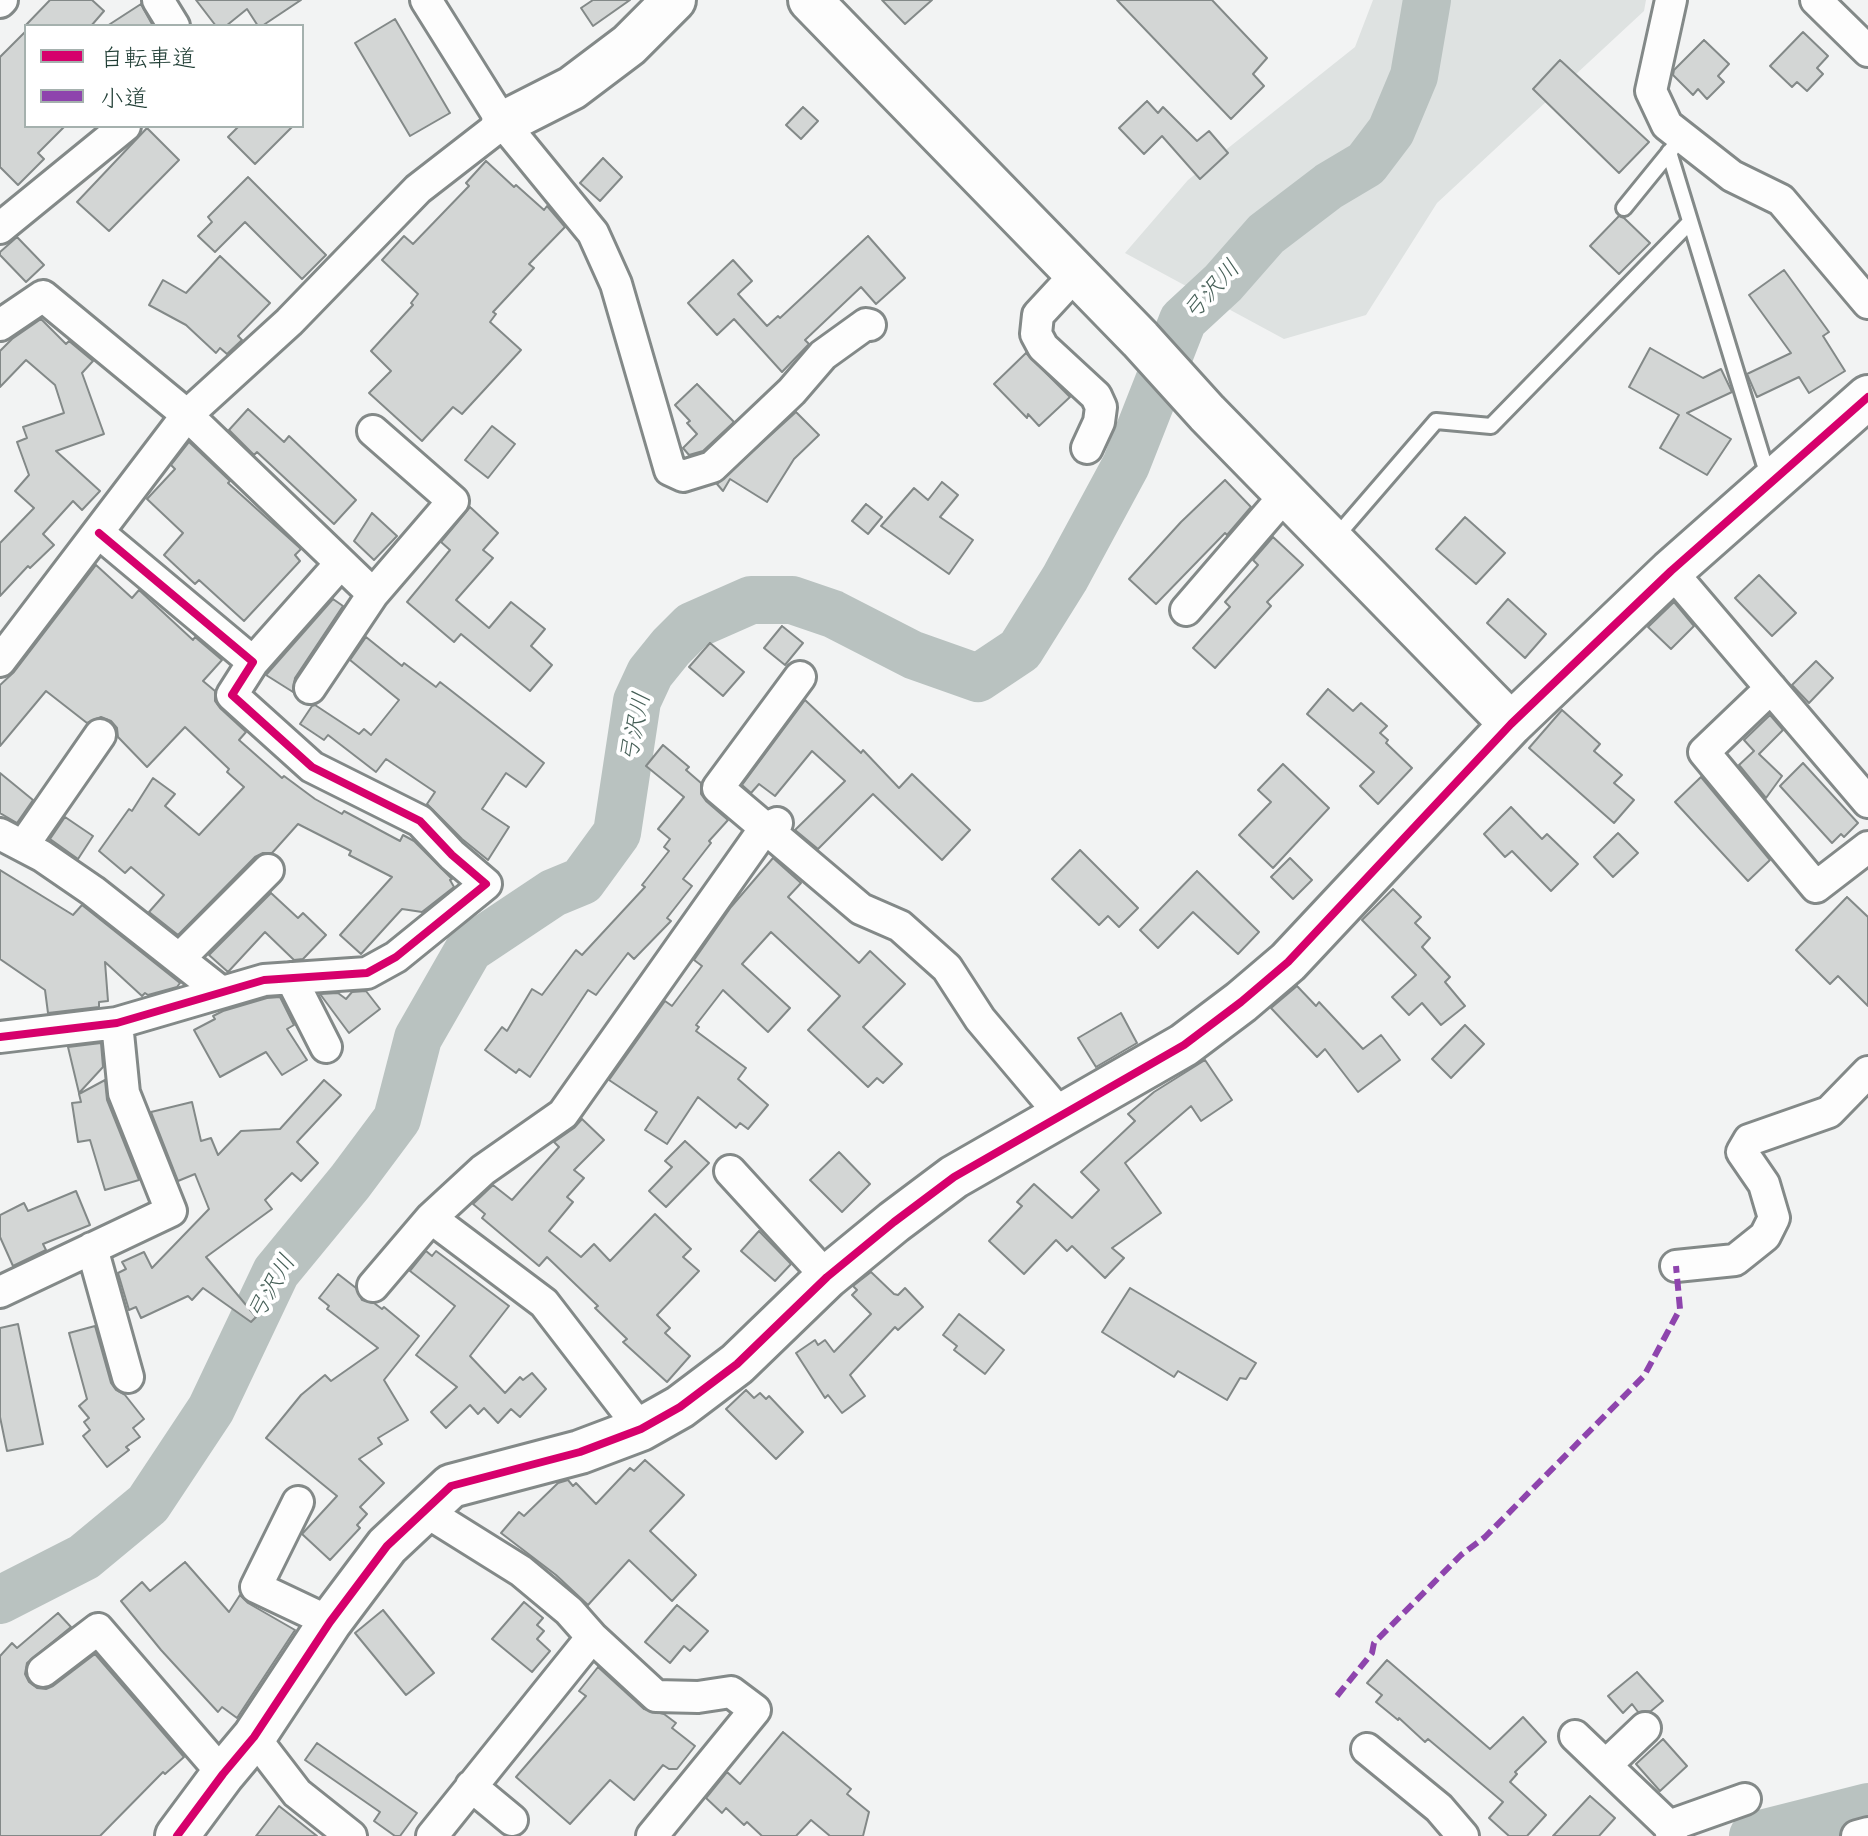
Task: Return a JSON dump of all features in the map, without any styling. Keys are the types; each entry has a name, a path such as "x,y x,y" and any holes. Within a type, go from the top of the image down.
{"street":[{"path":"158,0 173,24"},
{"path":"426,0 503,123 593,233 616,284 670,470 683,476 712,467 792,391 823,355 866,324 870,325"},
{"path":"0,661 187,415 289,322 418,189 503,123 572,88 629,45 674,0"},
{"path":"810,0 1511,724"},
{"path":"1671,0 1651,91 1676,144 1781,200 1868,303"},
{"path":"1816,0 1868,51"},
{"path":"0,228 123,128"},
{"path":"1075,275 1038,315 1036,334 1043,347 1096,396 1101,407 1099,422 1087,448"},
{"path":"0,325 43,296 187,415 373,594"},
{"path":"177,1836 254,1737 330,1622 387,1546 451,1486 580,1452 641,1429 680,1407 737,1364 827,1277 954,1177 1184,1045 1241,1002 1288,962 1511,724 1671,571 1868,397"},
{"path":"310,688 373,594 453,501 373,431"},
{"path":"1186,610 1286,494"},
{"path":"99,533 253,662"},
{"path":"0,1037 117,1023 264,980 367,973 396,957 486,884 452,855 420,821 312,767 232,695 253,662 340,564"},
{"path":"1671,571 1868,802"},
{"path":"800,677 718,788 771,825 861,909 900,926 947,968 980,1019 1061,1115"},
{"path":"1771,688 1704,752 1816,887 1868,847"},
{"path":"100,735 11,840 93,891 221,992"},
{"path":"373,1286 431,1218 483,1170 563,1114 771,825"},
{"path":"179,959 268,870"},
{"path":"291,978 326,1047"},
{"path":"0,1292 171,1211 124,1093 117,1023"},
{"path":"1676,1266 1735,1260 1765,1236 1774,1218 1764,1184 1742,1152 1749,1140 1829,1112 1868,1072"},
{"path":"730,1171 827,1277"},
{"path":"431,1218 544,1303 641,1429"},
{"path":"92,1248 128,1377"},
{"path":"298,1502 256,1587 330,1622"},
{"path":"425,1511 521,1571 569,1611 592,1637 656,1696 698,1697 731,1692 755,1710 652,1836"},
{"path":"43,1671 98,1629 223,1774"},
{"path":"432,1836 592,1637"},
{"path":"1606,1765 1645,1728"},
{"path":"1575,1736 1671,1831 1745,1799"},
{"path":"254,1737 297,1793 351,1836"},
{"path":"1367,1749 1439,1808 1463,1836"},
{"path":"471,1786 512,1820"},
{"path":"1857,1836 1868,1833"}],"lane":[{"path":"1624,208 1676,144"},
{"path":"1676,144 1690,222 1764,463 1776,476"},
{"path":"1333,540 1436,421 1491,426 1690,222"}],"shaded area":[{"path":"1373,0 1646,0 1644,11 1437,203 1366,315 1284,339 1125,253 1188,180 1355,47"}],"building":[{"path":"50,0 92,0 104,11 93,24 27,24"},
{"path":"196,0 301,0 265,24 257,24 247,9 228,24 214,24"},
{"path":"593,0 630,0 593,26 581,8"},
{"path":"882,0 932,0 905,24"},
{"path":"1117,0 1212,0 1267,58 1253,74 1264,86 1231,119"},
{"path":"141,4 152,24 110,24"},
{"path":"395,19 450,113 410,136 355,43"},
{"path":"1803,32 1828,56 1817,68 1823,74 1807,91 1797,82 1792,87 1770,66"},
{"path":"24,33 24,128 63,128 38,153 44,159 18,185 0,167 0,57"},
{"path":"1704,40 1729,64 1718,76 1724,82 1707,99 1698,89 1693,95 1673,75 1674,70"},
{"path":"1560,60 1649,142 1619,173 1533,89"},
{"path":"1147,101 1158,113 1163,107 1197,141 1209,131 1228,153 1200,179 1162,136 1144,154 1119,128"},
{"path":"803,107 818,121 801,139 786,125"},
{"path":"147,128 179,160 109,231 77,202"},
{"path":"237,128 291,128 255,164 228,137"},
{"path":"603,158 622,177 600,201 580,183"},
{"path":"486,161 544,210 547,206 565,227 529,264 534,268 493,312 496,314 490,322 521,350 462,414 453,407 422,441 369,393 391,371 371,351 413,305 411,303 418,294 382,260 404,236 413,244 469,186 466,183"},
{"path":"248,177 326,255 302,279 245,222 215,252 198,236 212,222 208,217"},
{"path":"1619,216 1650,243 1619,274 1590,246"},
{"path":"868,236 905,278 876,304 861,287 805,340 809,344 782,372 734,319 717,335 688,303 733,260 752,281 738,294 767,326 778,316 780,318"},
{"path":"17,237 44,265 26,282 0,255"},
{"path":"220,256 270,303 238,336 242,340 227,354 220,348 216,353 186,325 149,305 163,280 186,293"},
{"path":"1784,270 1829,332 1823,336 1845,371 1809,393 1799,377 1757,397 1747,374 1791,353 1749,295"},
{"path":"41,319 66,344 69,341 93,361 82,373 104,434 56,451 100,491 82,510 73,501 43,534 54,545 30,568 28,566 0,596 0,543 34,508 15,491 29,475 17,442 27,438 23,427 64,413 55,385 26,360 0,387 0,351"},
{"path":"1650,348 1703,378 1721,369 1732,392 1687,413 1731,439 1707,475 1660,448 1679,415 1629,387"},
{"path":"1026,353 1070,397 1039,426 994,384"},
{"path":"697,384 734,422 703,451 689,455 683,448 697,434 675,405"},
{"path":"248,409 284,442 289,436 356,500 334,524 229,430"},
{"path":"796,412 819,435 794,459 767,502 730,479 723,491 717,484"},
{"path":"492,426 515,444 488,478 465,460"},
{"path":"189,442 230,481 228,483 301,549 295,555 300,561 244,621 199,580 195,584 164,555 183,533 147,499 175,469 171,465"},
{"path":"1225,480 1251,507 1227,535 1225,533 1156,604 1129,579"},
{"path":"942,482 958,495 940,517 973,540 949,574 881,526 914,488 928,500"},
{"path":"866,504 882,517 868,534 852,521"},
{"path":"470,507 498,533 483,550 493,558 456,600 489,628 511,602 545,629 531,646 552,665 530,691 461,634 454,642 407,602 450,550 441,542"},
{"path":"372,513 397,536 374,560 354,541"},
{"path":"1465,517 1505,553 1476,584 1436,549"},
{"path":"1273,537 1303,565 1267,602 1271,606 1215,668 1193,648 1230,607 1225,602 1258,565 1253,560"},
{"path":"96,565 132,598 139,590 193,640 195,637 222,660 203,681 215,691 215,701 220,708 246,732 239,740 282,778 284,776 315,799 400,841 403,835 414,841 452,879 454,887 422,912 402,909 361,954 340,935 392,877 349,855 351,851 298,824 272,853 255,857 178,935 149,912 164,895 131,867 125,873 99,851 129,809 132,811 153,778 175,794 165,806 199,835 244,787 227,772 229,769 185,727 147,767 118,737 117,728 111,721 101,717 87,723 46,691 0,746 0,685 14,672"},
{"path":"1759,575 1796,613 1772,636 1735,598"},
{"path":"333,599 343,606 295,678 293,692 266,675"},
{"path":"1508,599 1546,634 1525,658 1487,623"},
{"path":"1674,602 1694,626 1671,649 1648,627"},
{"path":"782,626 803,643 785,665 764,648"},
{"path":"366,637 402,666 404,663 436,687 440,682 544,763 526,787 506,773 482,809 509,827 488,860 427,804 435,792 386,759 376,772 328,735 324,740 300,724 315,705 359,734 364,729 371,735 399,700 350,660"},
{"path":"710,643 744,672 723,696 689,667"},
{"path":"1816,661 1833,678 1809,703 1792,685"},
{"path":"1328,689 1353,711 1361,703 1387,726 1380,733 1412,768 1378,804 1360,786 1374,772 1307,714"},
{"path":"805,700 861,753 863,750 899,788 912,774 970,830 942,860 873,794 818,849 795,830 845,781 812,751 775,796 759,784 751,793 742,785"},
{"path":"1562,710 1600,744 1594,751 1622,775 1614,783 1634,800 1614,823 1529,748"},
{"path":"1770,715 1783,730 1759,754 1782,776 1766,798 1739,765 1754,751 1744,740"},
{"path":"663,745 689,767 686,770 701,783 701,794 706,801 728,820 683,879 692,886 667,918 671,921 634,959 628,953 596,995 588,990 530,1077 519,1069 516,1073 485,1050 502,1027 507,1031 532,989 542,995 576,950 582,955 645,887 642,885 669,851 664,847 670,839 658,829 684,797 646,766"},
{"path":"1803,763 1858,823 1844,837 1841,834 1832,843 1780,786"},
{"path":"1283,764 1329,808 1273,868 1239,835 1271,802 1258,790"},
{"path":"0,773 33,800 17,823 0,813"},
{"path":"1701,777 1770,860 1748,881 1675,802"},
{"path":"1511,807 1542,839 1547,834 1578,864 1551,891 1512,851 1505,857 1484,834"},
{"path":"65,817 93,836 78,859 50,839"},
{"path":"1618,833 1638,853 1613,877 1594,857"},
{"path":"1080,850 1138,908 1119,927 1108,916 1099,925 1052,879"},
{"path":"773,858 801,883 788,897 859,963 870,951 905,984 863,1027 902,1064 883,1083 877,1078 868,1087 808,1030 840,996 771,932 742,964 790,1008 768,1032 723,990 696,1025 699,1027 696,1031 746,1068 738,1079 768,1105 748,1129 740,1123 736,1128 698,1097 667,1144 645,1130 657,1112 609,1080 665,1001 672,1006 702,966 694,960 731,907"},
{"path":"1290,858 1312,880 1293,899 1271,877"},
{"path":"0,870 73,915 82,905 180,983 177,987 142,996 105,962 108,1001 99,1002 99,1007 48,1013 45,990 0,959"},
{"path":"1197,871 1259,932 1238,954 1193,912 1158,948 1140,930"},
{"path":"1393,889 1421,917 1415,923 1430,938 1422,947 1450,977 1445,982 1465,1006 1441,1025 1422,1003 1409,1015 1392,997 1416,975 1362,920"},
{"path":"271,893 298,918 303,913 326,935 303,959 294,960 265,932 228,972 209,955"},
{"path":"1847,897 1868,917 1868,1006 1838,976 1830,984 1796,950"},
{"path":"1297,986 1316,1006 1319,1002 1363,1049 1381,1035 1400,1060 1358,1092 1325,1049 1317,1057 1271,1008"},
{"path":"366,991 380,1009 349,1033 320,994 338,993 346,999 352,992"},
{"path":"280,997 294,1025 287,1029 307,1060 282,1075 266,1052 220,1077 194,1030 223,1011"},
{"path":"1121,1013 1137,1043 1096,1067 1078,1038"},
{"path":"1465,1025 1484,1044 1451,1078 1432,1059"},
{"path":"101,1043 103,1067 79,1093 68,1047"},
{"path":"1205,1060 1232,1100 1201,1121 1191,1106 1125,1163 1161,1213 1112,1248 1124,1258 1105,1278 1072,1246 1067,1251 1056,1240 1024,1274 989,1241 1022,1206 1017,1202 1034,1184 1072,1218 1099,1190 1081,1172 1135,1121 1128,1114 1154,1092"},
{"path":"105,1080 107,1100 139,1180 105,1190 90,1140 78,1142 72,1103 81,1102 79,1094"},
{"path":"324,1080 341,1095 297,1142 318,1163 301,1181 292,1173 265,1200 272,1209 206,1257 256,1317 251,1322 203,1288 192,1300 188,1296 141,1318 136,1307 129,1310 118,1273 126,1269 122,1262 144,1252 152,1268 209,1209 195,1174 178,1181 151,1112 192,1102 201,1141 211,1138 218,1155 241,1131 280,1129"},
{"path":"582,1119 604,1140 574,1170 584,1178 567,1197 573,1202 549,1231 581,1257 594,1244 610,1261 655,1214 691,1249 683,1257 699,1271 657,1315 670,1328 665,1333 690,1356 667,1382 623,1342 627,1339 595,1308 598,1306 547,1257 539,1266 482,1218 485,1214 473,1204 493,1185 512,1200 559,1147 554,1142"},
{"path":"685,1141 709,1163 666,1207 649,1191 672,1167 665,1161"},
{"path":"839,1152 870,1184 842,1212 810,1180"},
{"path":"76,1191 90,1225 43,1244 46,1250 13,1266 0,1237 0,1215 24,1203 28,1211"},
{"path":"759,1231 791,1264 775,1281 741,1251"},
{"path":"426,1251 432,1256 436,1251 509,1306 470,1356 505,1393 520,1377 523,1380 532,1373 546,1389 520,1417 511,1409 498,1423 484,1408 478,1414 470,1405 446,1428 431,1412 457,1387 416,1355 455,1306 410,1271"},
{"path":"871,1272 894,1294 898,1295 905,1288 923,1307 898,1330 895,1327 850,1375 865,1396 842,1413 828,1395 825,1398 796,1353 815,1340 818,1345 825,1340 834,1352 871,1314 852,1295 857,1290 853,1286"},
{"path":"338,1274 356,1288 362,1300 382,1309 384,1307 419,1336 384,1380 408,1420 378,1438 382,1444 359,1459 384,1483 360,1507 367,1514 357,1525 360,1528 330,1560 302,1534 337,1496 266,1438 301,1395 325,1375 331,1381 378,1348 327,1309 329,1306 319,1298"},
{"path":"1130,1288 1256,1363 1246,1379 1240,1378 1227,1400 1178,1371 1174,1377 1102,1332"},
{"path":"959,1314 1004,1350 985,1374 954,1350 957,1346 943,1335"},
{"path":"18,1324 43,1444 7,1451 0,1417 0,1328"},
{"path":"95,1326 111,1383 144,1419 133,1428 140,1437 107,1467 83,1436 90,1430 84,1422 89,1418 79,1406 87,1399 69,1333"},
{"path":"746,1390 754,1398 760,1393 766,1399 769,1396 803,1432 776,1459 726,1409"},
{"path":"645,1460 684,1495 650,1531 696,1575 672,1601 629,1560 588,1605 556,1575 501,1533 519,1512 524,1516 558,1483 568,1480 573,1486 576,1483 596,1504 630,1468 634,1471"},
{"path":"185,1562 229,1612 240,1595 248,1603 295,1630 237,1718 222,1707 218,1712 121,1601 142,1582 150,1591"},
{"path":"524,1602 543,1618 537,1625 544,1631 537,1639 550,1651 532,1672 492,1639"},
{"path":"677,1605 708,1631 690,1651 684,1646 670,1663 645,1642"},
{"path":"383,1610 434,1673 406,1695 355,1633"},
{"path":"58,1613 71,1627 27,1663 25,1674 29,1682 37,1688 46,1689 95,1654 184,1757 165,1774 163,1772 100,1836 0,1836 0,1656 12,1643 17,1648"},
{"path":"1387,1660 1490,1749 1523,1717 1546,1742 1515,1772 1517,1774 1510,1782 1546,1815 1527,1836 1509,1836 1489,1818 1503,1802 1428,1739 1425,1742 1376,1702 1382,1695 1367,1683"},
{"path":"598,1667 644,1709 664,1714 676,1723 672,1728 695,1746 677,1769 663,1765 634,1800 610,1780 570,1824 516,1777 586,1696 579,1691"},
{"path":"1637,1672 1663,1701 1651,1711 1638,1712 1632,1704 1623,1713 1608,1696"},
{"path":"783,1732 851,1789 847,1794 869,1812 863,1836 830,1836 811,1820 796,1836 762,1836 726,1808 722,1813 706,1798 727,1772 740,1784"},
{"path":"1663,1739 1687,1766 1660,1791 1636,1764"},
{"path":"317,1743 417,1813 400,1836 395,1836 374,1821 380,1812 305,1760"},
{"path":"1590,1796 1615,1818 1599,1836 1553,1836"},
{"path":"279,1806 317,1836 256,1836"}],"waterway":[{"name":"弓沢川","path":"0,1600 84,1557 148,1504 211,1409 276,1272 397,1119 418,1038 469,949 553,893 582,881 617,833 637,701 650,673 671,647 692,626 751,600 792,600 833,614 913,655 978,678 1020,650 1065,578 1126,465 1183,320 1223,283 1266,234 1329,186 1366,164 1391,131 1414,76 1427,0"},
{"path":"1753,1836 1868,1807"}],"marked path":[{"path":"1337,1696 1372,1653 1374,1643 1461,1555 1485,1537 1644,1376 1680,1309 1676,1266"}],"cycle path":[{"path":"177,1836 254,1737 330,1622 387,1546 451,1486 580,1452 641,1429 680,1407 737,1364 827,1277 954,1177 1184,1045 1241,1002 1288,962 1511,724 1671,571 1868,397"},
{"path":"0,1037 117,1023 264,980 367,973 396,957 486,884 452,855 420,821 312,767 232,695 253,662 99,533"}]}
